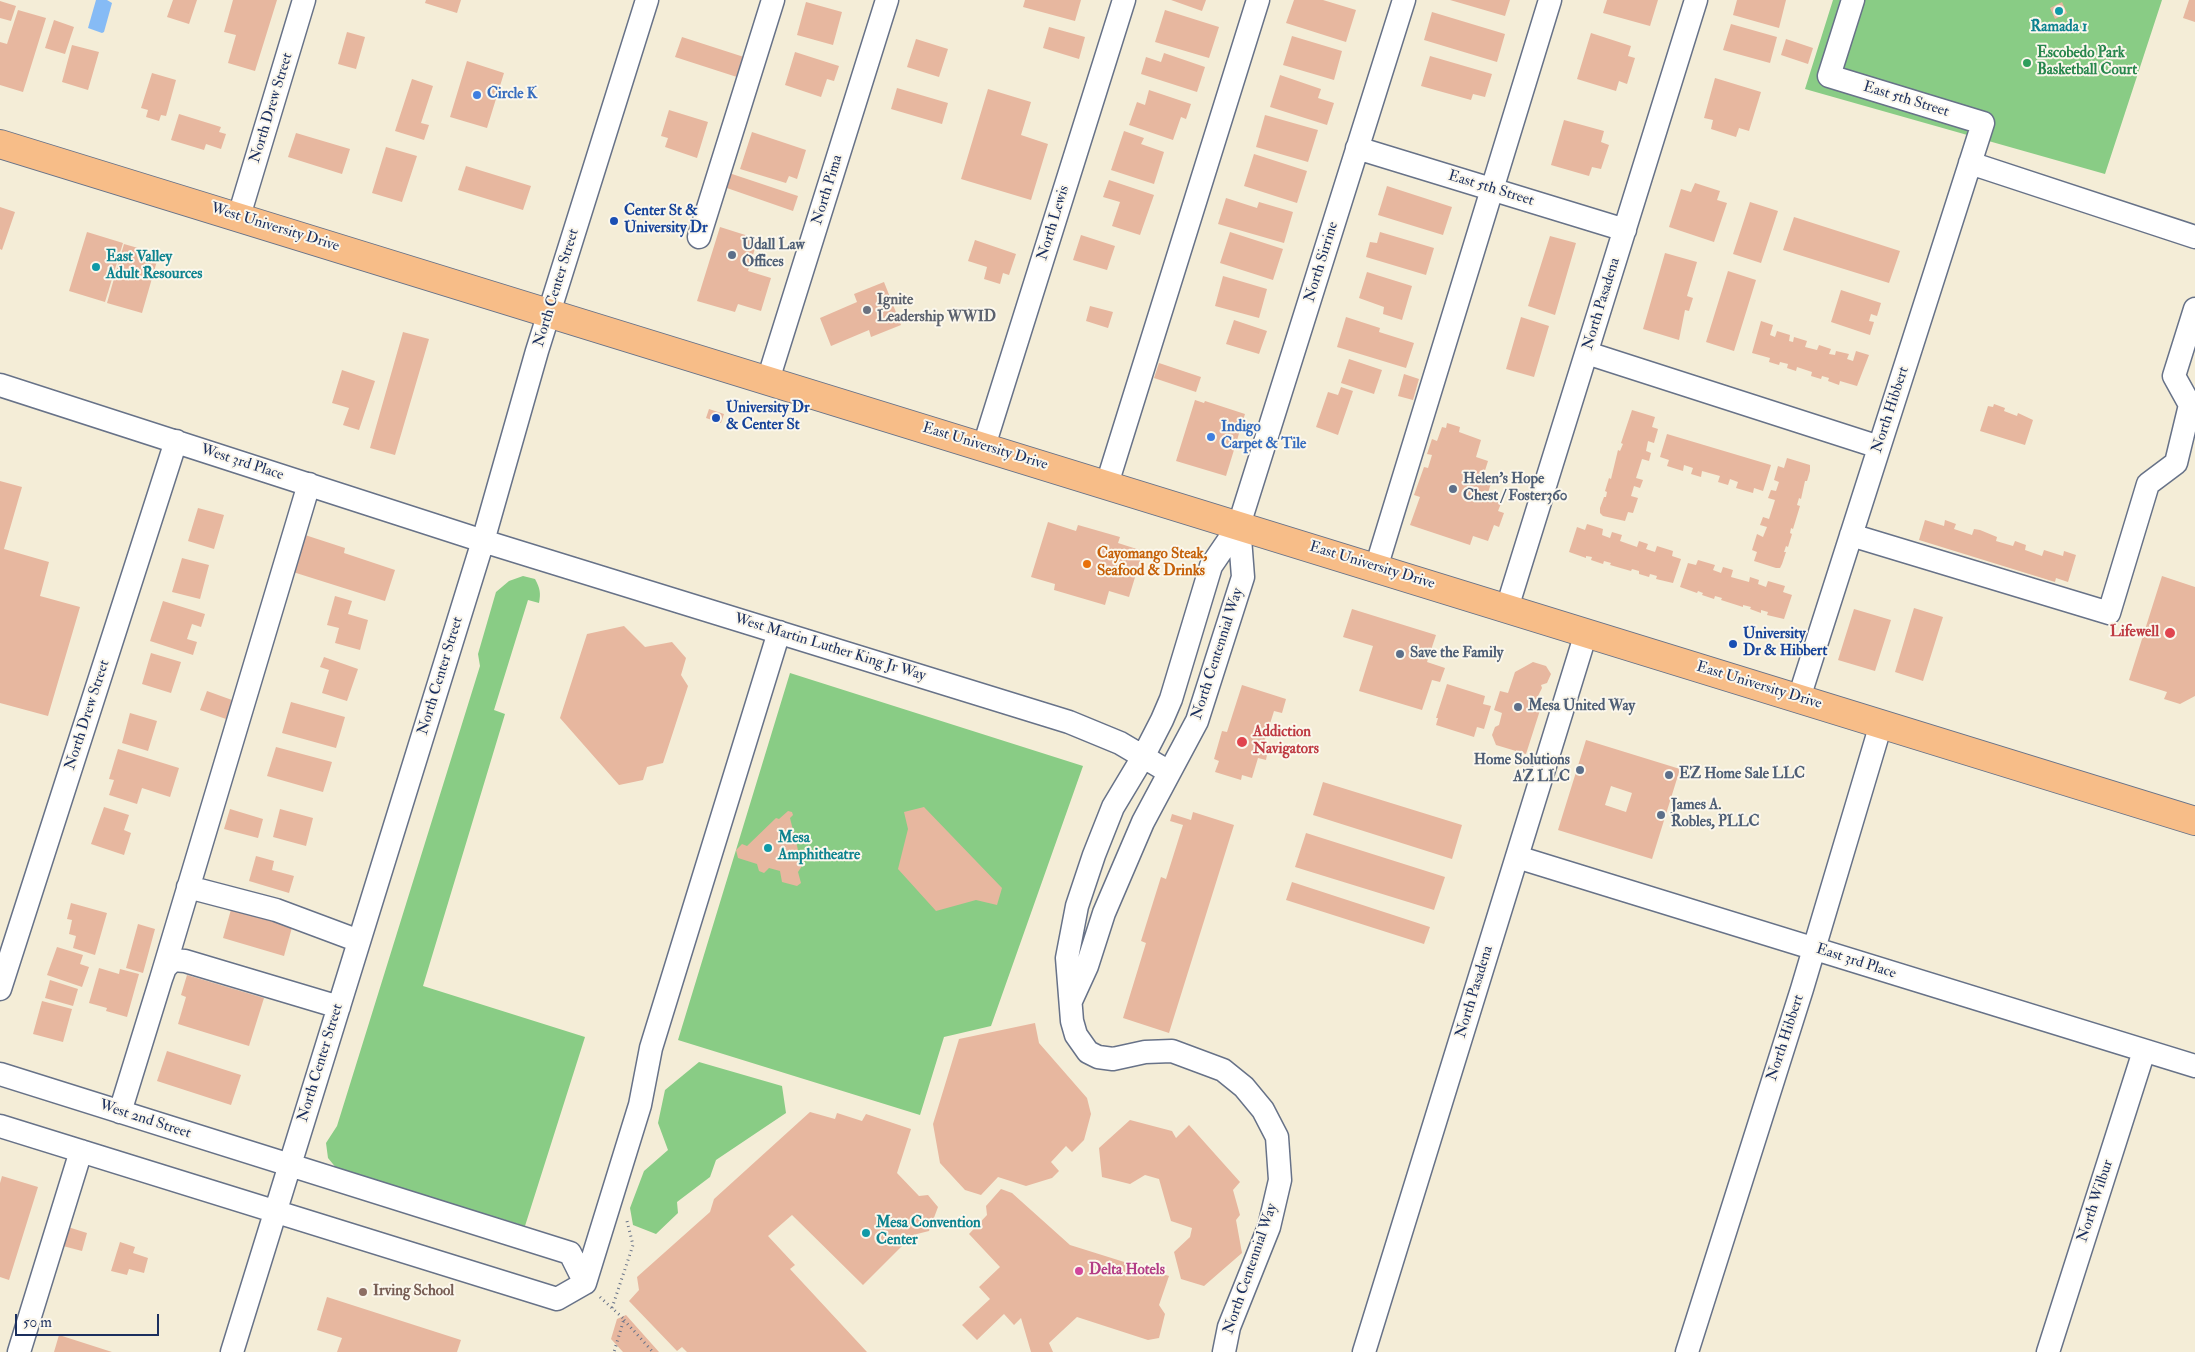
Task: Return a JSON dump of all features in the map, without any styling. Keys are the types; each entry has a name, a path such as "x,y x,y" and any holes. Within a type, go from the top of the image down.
{"main road":[{"name":"West University Drive","path":"0,144 239,216 549,313"},
{"name":"East University Drive","path":"549,313 2195,821"}],"street":[{"name":"North Drew Street","path":"239,216 304,0"},
{"name":"North Center Street","path":"232,1352 484,541 549,313 647,0"},
{"path":"699,237 773,0"},
{"name":"North Pima","path":"768,380 887,0"},
{"name":"North Lewis","path":"984,446 1124,0"},
{"path":"1107,484 1258,0"},
{"name":"North Sirrine","path":"1239,525 1404,0"},
{"path":"1376,568 1550,0"},
{"name":"North Pasadena","path":"1507,608 1696,0"},
{"name":"East 5th Street","path":"1852,0 1829,76 1983,123"},
{"name":"North Hibbert","path":"1799,698 1983,123"},
{"name":"East 5th Street","path":"1357,148 1624,230"},
{"path":"1970,162 2195,237"},
{"path":"1851,534 2109,613 2148,484 2176,463 2190,405 2174,376 2195,308"},
{"path":"1587,353 1879,447"},
{"name":"West 3rd Place","path":"0,385 484,541"},
{"name":"North Drew Street","path":"0,989 176,441"},
{"path":"120,1112 310,484"},
{"name":"North Centennial Way","path":"1224,1352 1230,1327 1269,1227 1280,1180 1277,1137 1263,1110 1244,1087 1223,1070 1172,1051 1145,1052 1113,1059 1098,1057 1088,1052 1076,1035 1070,1003 1067,958 1077,906 1113,807 1143,757 1171,698 1211,566 1239,525"},
{"name":"North Centennial Way","path":"1070,1003 1087,966 1104,913 1143,822 1196,721 1243,577 1239,525"},
{"name":"West Martin Luther King Jr Way","path":"484,541 1069,722 1120,743 1169,772"},
{"path":"0,1126 276,1212 312,1221 557,1299 585,1283 640,1105 652,1042 779,632"},
{"name":"North Pasadena","path":"1364,1352 1586,632"},
{"name":"North Hibbert","path":"1687,1352 1814,948 1881,724"},
{"name":"East 3rd Place","path":"1517,857 2195,1066"},
{"path":"188,887 276,910 360,941"},
{"path":"161,979 165,968 173,960 185,960 339,1007"},
{"name":"North Wilbur","path":"2048,1352 2144,1051"},
{"name":"West 2nd Street","path":"0,1074 570,1253 585,1283"},
{"path":"19,1352 81,1151"}],"path":[{"path":"608,1210 625,1215 633,1245 612,1308"},
{"path":"585,1283 624,1319 653,1352"},
{"path":"614,1352 624,1319"}],"green space":[{"path":"1833,0 2162,0 2105,174 1805,89"},
{"path":"523,576 535,579 540,591 539,603 528,600 494,710 505,714 423,986 585,1037 525,1226 337,1169 328,1158 326,1143 337,1126 480,666 478,654 496,592 509,581"},
{"path":"790,673 1083,766 991,1026 944,1037 920,1115 678,1040"},
{"path":"699,1062 782,1086 786,1113 716,1160 710,1177 677,1202 678,1213 656,1234 633,1225 630,1208 644,1171 668,1150 658,1123 665,1090"}],"water":[{"path":"96,0 107,0 112,3 104,32 102,33 88,28"}],"building":[{"path":"173,0 197,0 189,24 167,17"},
{"path":"233,0 277,0 255,71 228,63 236,35 224,32"},
{"path":"426,0 461,0 457,13 425,3"},
{"path":"1025,0 1081,0 1075,21 1023,7"},
{"path":"1171,0 1206,0 1202,11"},
{"path":"1294,0 1323,0 1356,10 1346,42 1286,23"},
{"path":"1450,0 1510,0 1505,16"},
{"path":"1607,0 1658,0 1650,26 1603,13"},
{"path":"1737,0 1786,0 1779,28 1733,15"},
{"path":"2189,0 2195,0 2195,22 2183,18"},
{"path":"0,1 16,6 11,21 0,18"},
{"path":"806,2 842,12 833,45 797,35"},
{"name":"Ramada 1","path":"2062,2 2067,13 2055,19 2050,8"},
{"path":"18,10 46,18 23,92 0,85 0,42 7,44"},
{"path":"1165,10 1219,27 1209,58 1155,42"},
{"path":"1432,12 1505,34 1497,62 1424,40"},
{"path":"54,20 74,27 65,54 45,48"},
{"path":"1731,24 1777,37 1770,63 1723,50"},
{"path":"1049,27 1085,37 1079,59 1043,48"},
{"path":"347,32 365,37 356,69 338,64"},
{"path":"1591,33 1631,46 1628,56 1635,58 1627,84 1619,81 1616,91 1577,79"},
{"path":"1292,36 1342,51 1334,80 1283,65"},
{"path":"682,37 747,58 740,78 675,57"},
{"path":"916,39 948,49 939,77 907,67"},
{"path":"1786,39 1813,48 1808,64 1781,55"},
{"path":"72,45 99,52 88,90 62,82"},
{"path":"795,52 839,66 834,81 827,79 821,97 785,85"},
{"path":"1164,53 1205,67 1197,92 1141,74 1146,57 1161,62"},
{"path":"1430,56 1492,74 1485,97 1473,94 1471,100 1421,86"},
{"name":"Circle K","path":"467,61 504,73 487,128 450,117"},
{"path":"152,73 176,80 166,116 161,115 159,121 146,117 148,110 141,108"},
{"path":"1280,75 1321,89 1318,98 1334,103 1327,125 1270,107"},
{"path":"1715,78 1761,92 1749,131 1739,128 1736,137 1711,129 1713,120 1704,118"},
{"path":"412,79 433,86 421,123 429,125 424,140 395,131"},
{"path":"897,88 948,103 942,124 891,109"},
{"path":"988,89 1031,102 1021,135 1048,144 1031,200 961,179"},
{"path":"1149,90 1191,104 1186,119 1181,117 1173,140 1129,125 1137,102 1145,105"},
{"path":"669,110 708,122 697,158 665,147 668,138 661,136"},
{"path":"179,114 221,127 219,132 226,134 221,149 206,144 204,150 171,140"},
{"path":"1265,115 1318,130 1308,162 1256,147"},
{"path":"1564,120 1604,131 1601,142 1609,145 1601,169 1592,167 1589,176 1551,165"},
{"path":"1124,131 1144,138 1141,144 1164,152 1154,184 1111,170"},
{"path":"752,132 806,150 797,179 789,176 786,183 740,169"},
{"path":"296,133 350,149 342,174 288,157"},
{"path":"386,147 417,156 402,202 372,193"},
{"path":"1254,154 1307,171 1297,203 1244,186"},
{"path":"466,166 531,186 523,210 458,190"},
{"path":"729,173 798,196 793,211 724,187"},
{"path":"1109,180 1154,195 1140,235 1112,226 1120,202 1103,197"},
{"path":"1695,183 1720,191 1717,200 1727,203 1714,242 1669,227 1681,189 1691,192"},
{"path":"1387,186 1452,207 1443,235 1378,215"},
{"path":"1226,198 1257,208 1259,202 1293,212 1284,243 1218,224"},
{"path":"1750,202 1778,211 1761,263 1733,254"},
{"path":"0,207 15,212 2,250 0,249"},
{"path":"1794,217 1900,251 1889,283 1783,250"},
{"name":"Udall Law Offices","path":"720,227 758,239 748,271 771,278 761,311 738,304 735,312 697,301"},
{"name":"East Valley Adult Resources","path":"87,232 123,243 105,302 69,291"},
{"path":"1230,232 1283,249 1273,280 1220,263"},
{"path":"1380,232 1434,248 1426,275 1366,257 1370,242 1377,243"},
{"path":"1081,235 1115,246 1107,270 1073,260"},
{"path":"1550,236 1576,243 1555,315 1528,306"},
{"path":"975,240 1016,254 1009,275 1003,273 1000,284 984,279 987,267 968,261"},
{"path":"124,244 159,254 142,313 107,303"},
{"path":"1665,253 1697,262 1687,296 1693,298 1689,311 1685,310 1679,340 1643,329"},
{"path":"1728,271 1756,280 1734,351 1706,342"},
{"path":"1367,272 1412,286 1402,320 1383,314 1384,307 1359,298"},
{"path":"1223,276 1267,289 1259,318 1215,306"},
{"name":"Ignite Leadership WWID","path":"884,282 901,325 871,337 869,330 831,346 820,318 857,302 854,294"},
{"path":"1841,290 1881,303 1877,316 1871,314 1869,321 1874,322 1870,335 1831,322"},
{"path":"1090,306 1113,312 1108,328 1086,321"},
{"path":"1346,317 1380,328 1379,332 1414,343 1406,368 1337,347"},
{"path":"1521,317 1549,326 1534,377 1506,369"},
{"path":"1234,320 1267,331 1259,354 1226,344"},
{"path":"1761,321 1773,325 1770,335 1775,337 1777,331 1790,335 1789,341 1793,342 1794,337 1807,341 1805,347 1817,350 1819,345 1831,349 1829,354 1835,355 1836,351 1849,354 1847,359 1853,361 1856,351 1869,355 1857,386 1840,381 1839,385 1828,381 1829,378 1822,376 1821,379 1811,376 1812,372 1797,367 1796,371 1787,368 1788,364 1780,362 1779,365 1769,362 1770,358 1752,353"},
{"path":"403,332 429,339 395,455 370,448"},
{"path":"1349,359 1382,370 1374,394 1341,383"},
{"path":"1159,363 1201,377 1196,392 1154,378"},
{"path":"342,370 375,381 359,430 343,425 349,408 332,403"},
{"path":"1404,374 1419,379 1413,400 1398,396"},
{"path":"1341,387 1353,391 1338,435 1316,427 1328,392 1338,395"},
{"name":"Indigo Carpet & Tile","path":"1195,400 1204,403 1205,401 1245,414 1226,476 1176,461"},
{"path":"1994,404 2005,408 2004,411 2017,416 2018,413 2033,420 2025,445 1980,431 1988,406 1993,407"},
{"path":"709,409 724,414 721,423 706,418"},
{"path":"1632,410 1655,417 1652,427 1658,429 1654,443 1648,441 1646,451 1651,453 1649,461 1642,459 1636,478 1643,480 1640,488 1634,486 1631,496 1638,498 1633,513 1628,512 1625,521 1603,516 1600,513 1600,508 1604,497 1606,497 1607,492 1605,491 1609,478 1611,479 1618,450 1620,451 1623,444 1621,443"},
{"name":"Helen's Hope Chest / Foster360","path":"1447,423 1460,427 1459,432 1481,440 1476,457 1488,461 1482,480 1491,483 1487,496 1502,501 1498,511 1504,513 1499,527 1494,525 1488,541 1473,536 1470,545 1410,525 1420,497 1414,495 1424,467 1428,468 1432,455 1427,454 1432,439 1437,441 1442,427 1446,428"},
{"path":"1667,434 1771,465 1763,491 1754,488 1753,493 1736,488 1738,482 1730,479 1728,485 1718,482 1720,476 1702,471 1701,477 1691,474 1693,468 1684,465 1683,471 1667,466 1669,460 1660,457"},
{"path":"1787,458 1810,465 1810,471 1807,481 1805,481 1801,499 1799,498 1797,505 1800,506 1793,529 1791,528 1790,533 1792,534 1788,547 1786,546 1784,552 1786,552 1780,568 1776,568 1754,561 1757,552 1752,550 1757,534 1763,537 1767,527 1760,525 1763,517 1769,519 1775,500 1768,498 1771,490 1776,491 1779,482 1774,480 1778,466 1784,468"},
{"path":"0,481 22,487 4,549 49,562 40,596 80,607 48,716 0,703"},
{"path":"198,508 224,515 214,549 188,541"},
{"path":"1925,520 1944,526 1945,520 1956,524 1954,529 1972,535 1974,529 1980,530 1997,537 1996,541 2013,546 2015,541 2026,545 2025,550 2042,556 2044,550 2063,556 2064,551 2076,555 2068,582 2056,578 2055,582 1919,540"},
{"name":"Cayomango Steak, Seafood & Drinks","path":"1048,522 1076,531 1078,525 1120,537 1118,543 1143,551 1129,597 1109,591 1105,605 1054,590 1055,584 1031,577"},
{"path":"1587,524 1603,529 1602,535 1610,538 1612,532 1622,535 1620,541 1637,547 1639,541 1648,544 1646,549 1655,552 1657,546 1673,551 1672,556 1681,559 1673,583 1656,579 1657,576 1650,574 1649,577 1639,574 1639,571 1632,569 1631,571 1610,565 1611,563 1604,561 1603,564 1591,560 1592,557 1586,556 1586,558 1569,552 1577,527 1585,530"},
{"path":"305,535 345,548 344,553 395,570 385,601 293,572"},
{"path":"182,558 209,565 200,599 172,592"},
{"path":"1698,560 1715,565 1713,570 1721,573 1723,567 1733,570 1731,577 1749,582 1750,577 1759,580 1758,584 1766,587 1768,581 1785,586 1783,592 1792,595 1784,619 1767,615 1768,612 1761,610 1761,613 1750,609 1751,607 1743,605 1743,607 1721,600 1722,598 1715,596 1714,599 1702,595 1703,593 1698,591 1697,593 1680,587 1688,563 1696,565"},
{"name":"Lifewell","path":"2162,576 2195,587 2195,696 2180,704 2164,699 2167,692 2129,680"},
{"path":"335,596 352,601 348,614 368,620 360,650 335,643 339,628 327,625"},
{"path":"163,601 205,614 201,627 192,624 187,639 197,642 193,655 150,641"},
{"path":"1914,608 1943,617 1923,681 1895,672"},
{"name":"Save the Family","path":"1352,609 1436,635 1427,662 1445,668 1440,682 1432,680 1422,710 1359,691 1373,646 1343,637"},
{"path":"1854,609 1891,620 1875,671 1838,660"},
{"path":"624,626 645,647 672,642 686,658 681,675 688,686 663,763 647,767 643,780 619,785 560,718 587,634"},
{"path":"1730,640 1739,642 1737,647 1729,645"},
{"path":"151,653 181,662 171,693 142,684"},
{"path":"324,657 358,669 347,701 322,693 329,670 320,667"},
{"name":"Mesa United Way","path":"1533,662 1546,666 1551,674 1547,683 1541,685 1542,688 1538,696 1542,704 1526,754 1496,745 1492,735 1495,727 1499,725 1502,713 1494,710 1500,691 1508,693 1515,672"},
{"path":"1447,684 1485,696 1483,704 1491,706 1484,729 1477,727 1474,737 1436,725 1438,718 1436,718"},
{"name":"Addiction Navigators","path":"1242,685 1286,699 1282,713 1274,711 1261,752 1267,755 1266,760 1258,758 1252,778 1242,775 1241,780 1215,772 1219,761 1214,759 1222,731 1227,732"},
{"path":"207,691 232,700 226,719 200,710"},
{"path":"291,702 345,717 336,748 282,733"},
{"path":"130,713 157,721 148,751 122,743"},
{"path":"1586,740 1680,769 1652,859 1558,830","holes":["1611,786 1632,793 1626,812 1605,805"]},
{"path":"276,747 332,762 323,792 267,776"},
{"path":"118,749 179,768 170,797 142,788 137,804 109,795 114,780 109,779"},
{"path":"1323,782 1462,825 1452,859 1313,815"},
{"path":"104,807 129,815 124,830 131,833 124,855 91,844"},
{"path":"924,807 1002,888 997,905 976,900 936,911 898,869 908,829 904,812"},
{"path":"230,809 263,819 258,838 224,829"},
{"path":"280,809 313,818 306,846 273,837"},
{"name":"Mesa Amphitheatre","path":"788,811 792,812 793,815 790,818 802,866 798,872 801,883 797,886 782,882 780,871 769,868 764,873 759,871 757,864 738,858 736,850 742,844 747,846 776,818 779,819"},
{"path":"1193,812 1234,825 1169,1033 1123,1018 1146,943 1141,941 1161,877 1166,879 1183,825 1170,821 1172,814 1191,820"},
{"path":"1306,833 1445,877 1434,910 1295,867"},
{"path":"256,856 274,861 272,870 294,876 289,893 249,881"},
{"path":"1292,882 1430,927 1424,944 1286,900"},
{"path":"71,903 107,913 95,955 73,948 76,936 69,934 72,920 67,919"},
{"path":"232,906 293,924 284,956 223,938"},
{"path":"138,924 155,929 143,973 126,968"},
{"path":"57,947 83,955 80,964 89,967 82,987 47,975"},
{"path":"99,968 119,974 120,969 139,974 127,1017 106,1011 107,1008 89,1003"},
{"path":"187,975 264,998 249,1046 178,1024 186,997 181,995"},
{"path":"50,980 78,989 73,1006 45,998"},
{"path":"42,1001 72,1009 63,1042 33,1034"},
{"path":"1035,1023 1039,1043 1087,1098 1091,1114 1084,1140 1072,1152 1066,1146 1051,1162 1059,1171 1052,1178 1026,1186 998,1177 981,1195 965,1190 940,1163 933,1124 959,1039"},
{"path":"167,1051 241,1075 231,1105 157,1081"},
{"name":"Mesa Convention Center","path":"810,1112 835,1119 837,1113 862,1121 866,1114 911,1129 897,1173 919,1196 928,1195 938,1207 929,1231 913,1235 863,1285 792,1215 768,1236 795,1265 790,1269 867,1352 687,1352 682,1347 677,1351 629,1301 639,1290 637,1277 710,1212 714,1199"},
{"path":"1130,1120 1172,1131 1176,1138 1189,1125 1240,1182 1233,1190 1240,1215 1236,1220 1242,1253 1204,1286 1181,1279 1174,1252 1190,1237 1192,1228 1171,1221 1159,1179 1145,1175 1130,1184 1102,1177 1099,1148"},
{"path":"2,1176 38,1187 9,1280 0,1277 0,1183"},
{"name":"Delta Hotels","path":"1001,1189 1012,1193 1070,1245 1169,1276 1159,1305 1165,1314 1159,1338 1148,1340 1077,1317 1049,1343 1053,1352 1031,1352 1021,1318 1014,1325 1004,1314 977,1340 962,1325 990,1299 979,1287 1000,1267 969,1234 987,1215 986,1206"},
{"path":"68,1227 87,1233 82,1251 63,1246"},
{"path":"120,1242 135,1247 133,1253 148,1258 144,1273 129,1269 127,1275 111,1271"},
{"path":"327,1297 461,1340 457,1352 337,1352 342,1338 317,1330"},
{"path":"626,1315 659,1352 623,1352 611,1339 617,1319"},
{"path":"59,1335 112,1352 54,1352"}],"place":[{"name":"Ramada 1","path":"2059,11"},
{"name":"Escobedo Park Basketball Court","path":"2027,63"},
{"name":"Circle K","path":"477,95"},
{"name":"Center St & University Dr","path":"614,221"},
{"name":"Udall Law Offices","path":"732,255"},
{"name":"East Valley Adult Resources","path":"96,267"},
{"name":"Ignite Leadership WWID","path":"867,310"},
{"name":"University Dr & Center St","path":"716,418"},
{"name":"Indigo Carpet & Tile","path":"1211,437"},
{"name":"Helen's Hope Chest / Foster360","path":"1453,489"},
{"name":"Cayomango Steak, Seafood & Drinks","path":"1087,564"},
{"name":"Lifewell","path":"2170,633"},
{"name":"University Dr & Hibbert","path":"1733,644"},
{"name":"Save the Family","path":"1400,654"},
{"name":"Mesa United Way","path":"1518,707"},
{"name":"Addiction Navigators","path":"1242,742"},
{"name":"Home Solutions AZ LLC","path":"1580,770"},
{"name":"EZ Home Sale LLC","path":"1669,775"},
{"name":"James A. Robles, PLLC","path":"1661,815"},
{"name":"Mesa Amphitheatre","path":"768,848"},
{"name":"Mesa Convention Center","path":"866,1233"},
{"name":"Delta Hotels","path":"1079,1271"},
{"name":"Irving School","path":"363,1292"}]}
